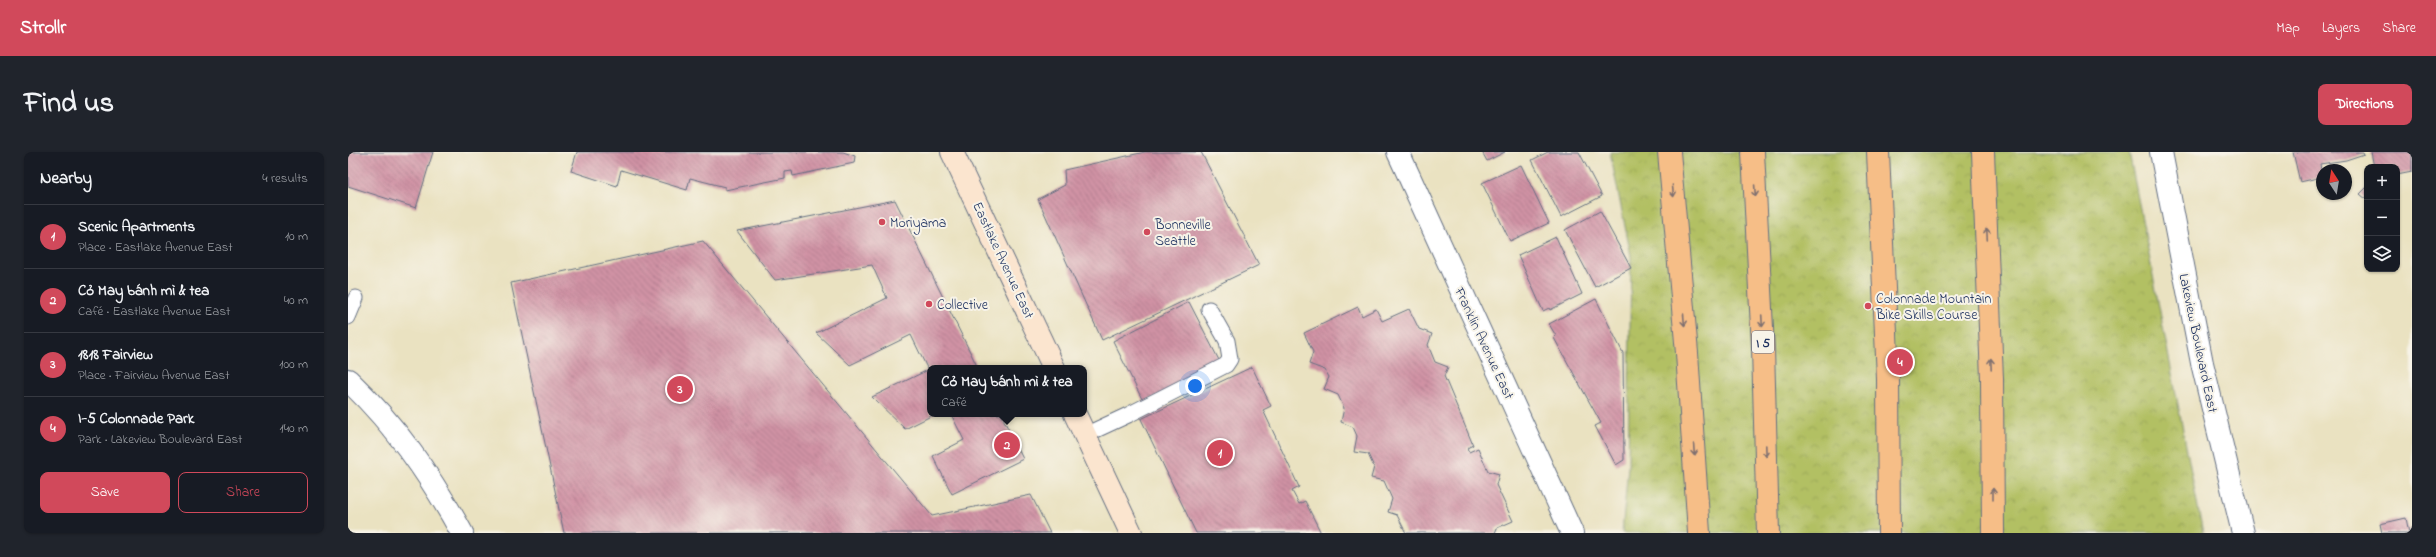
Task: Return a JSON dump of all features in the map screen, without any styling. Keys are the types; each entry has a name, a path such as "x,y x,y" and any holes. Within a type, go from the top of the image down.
{"highway":[{"path":"1669,152 1687,353 1699,533"},
{"name":"I 5","path":"1753,152 1763,340 1768,533"},
{"path":"1878,152 1888,371 1889,533"},
{"path":"1983,152 1991,371 1993,533"}],"main road":[{"name":"Eastlake Avenue East","path":"952,152 1053,365"},
{"path":"1076,417 1131,533"}],"street":[{"name":"Franklin Avenue East","path":"1398,152 1572,533"},
{"name":"Lakeview Boulevard East","path":"2161,152 2202,363 2243,533"},
{"path":"348,380 375,406 430,478 462,533"}],"lane":[{"path":"348,317 356,298"},
{"path":"1085,435 1128,415 1226,365 1230,359 1227,341 1208,309"}],"green space":[{"path":"1610,152 2129,152 2203,533 1622,533 1628,467 1631,256"}],"building":[{"path":"348,152 433,152 416,208 348,186"},
{"path":"577,152 843,152 855,156 854,163 793,176 792,171 785,172 785,178 725,190 725,187 690,178 687,190 621,170 617,186 571,171"},
{"name":"Bonneville Seattle","path":"1145,152 1201,152 1259,265 1102,340 1038,199 1065,185 1064,170"},
{"path":"1482,152 1505,152 1487,161"},
{"path":"1548,152 1579,152 1602,196 1561,217 1532,160"},
{"path":"2293,152 2363,152 2364,154 2346,160 2316,164 2316,178 2300,182"},
{"path":"2371,152 2412,152 2412,172 2400,174 2400,164 2373,164"},
{"path":"1521,165 1549,223 1510,241 1482,183"},
{"path":"2364,190 2364,197 2360,194"},
{"path":"895,200 977,365 927,365 927,368 911,335 850,365 816,333 887,298 872,265 775,280 737,231"},
{"path":"1600,211 1631,268 1595,287 1565,230"},
{"path":"1556,237 1582,294 1550,310 1549,308 1543,311 1518,255"},
{"path":"703,241 932,516 1031,495 1050,533 564,533 511,283"},
{"path":"1596,299 1623,353 1624,460 1616,465 1595,426 1601,423 1554,338 1556,336 1549,324"},
{"path":"1189,302 1221,364 1144,403 1113,341"},
{"path":"1358,307 1362,316 1376,309 1382,321 1409,309 1419,329 1432,334 1428,345 1435,362 1448,367 1444,376 1473,445 1467,448 1469,452 1478,448 1488,471 1499,474 1496,485 1513,521 1497,528 1495,533 1406,533 1397,515 1388,512 1392,499 1384,481 1371,478 1374,467 1368,454 1354,452 1357,436 1353,427 1341,422 1344,408 1338,395 1324,389 1329,377 1325,370 1309,364 1313,352 1304,333"},
{"path":"1252,367 1271,406 1263,410 1299,487 1292,491 1299,504 1305,501 1321,533 1196,533 1141,419"},
{"path":"927,370 927,417 929,417 905,429 872,397"},
{"path":"952,417 1002,417 1023,459 952,494 933,456 964,440"},
{"path":"2406,518 2409,533 2382,533 2380,524"}],"place":[{"name":"Moriyama","path":"882,222"},
{"name":"Bonneville Seattle","path":"1147,232"},
{"name":"Collective","path":"929,304"},
{"name":"Colonnade Mountain Bike Skills Course","path":"1868,306"},
{"name":"I-5 Colonnade Park","path":"1900,362"},
{"name":"1818 Fairview","path":"680,389"},
{"name":"Cỏ May bánh mì & tea","path":"1007,445"},
{"name":"Scenic Apartments","path":"1220,453"}]}
